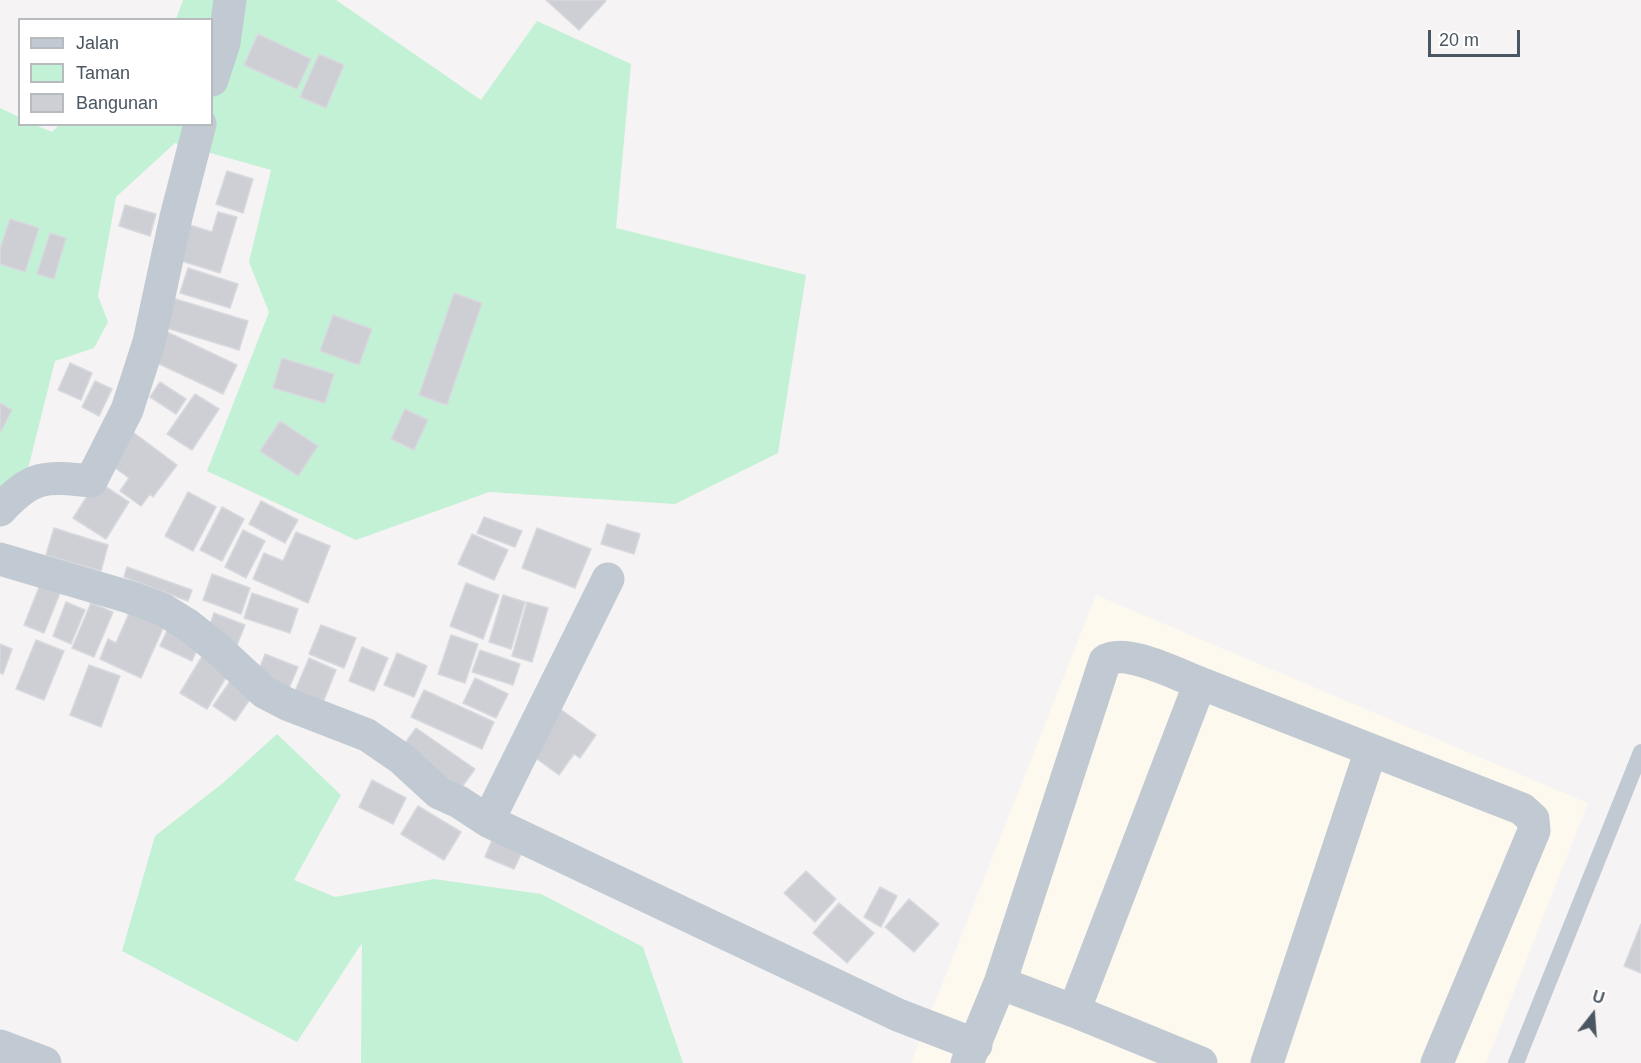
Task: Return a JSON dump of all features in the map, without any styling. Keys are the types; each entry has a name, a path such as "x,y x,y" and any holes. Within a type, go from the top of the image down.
{"street":[{"path":"213,77 224,43 230,0"},
{"path":"0,510 19,489 50,477 91,482 127,410 149,342 176,217 199,126"},
{"path":"0,559 162,609 188,625 212,644 264,692 287,704 367,735 402,759 439,793 459,802 488,821 898,1015 972,1054 1000,983 1105,661 1111,657 1126,656 1522,809 1533,819 1534,831 1437,1063"},
{"path":"488,821 608,579"},
{"path":"1074,1011 1200,683"},
{"path":"1267,1063 1371,750"},
{"path":"1000,983 1201,1063"},
{"path":"0,1046 45,1063"}],"lane":[{"path":"1516,1063 1641,752"}],"shaded area":[{"path":"1096,595 1588,803 1486,1063 911,1063"}],"green space":[{"path":"183,0 336,0 481,100 537,21 631,64 616,228 806,275 778,453 675,504 489,492 356,540 207,471 269,312 249,262 271,170 175,143 116,197 98,296 108,322 94,348 55,361 28,469 0,494 0,108 18,117 18,126 37,126 52,132 58,126 213,126 213,18 176,18"},
{"path":"277,734 341,795 294,880 335,897 434,879 541,894 643,947 683,1063 361,1063 362,943 297,1042 122,951 155,836 223,783"}],"building":[{"path":"546,0 605,0 606,1 579,30"},
{"path":"258,34 311,59 297,89 244,65"},
{"path":"319,54 344,65 326,108 300,97"},
{"path":"227,171 253,179 243,213 216,204"},
{"path":"125,205 156,214 150,236 119,226"},
{"path":"218,212 237,217 220,273 169,257 180,222 212,232"},
{"path":"10,219 39,228 25,272 0,264 0,249"},
{"path":"50,233 66,238 54,279 37,274"},
{"path":"188,268 238,284 230,308 180,293"},
{"path":"454,293 482,303 447,405 419,395"},
{"path":"169,297 248,321 239,350 160,326"},
{"path":"333,315 372,329 359,365 320,351"},
{"path":"165,331 237,365 223,394 151,360"},
{"path":"282,358 334,374 325,403 273,388"},
{"path":"70,363 92,373 81,400 58,390"},
{"path":"95,381 112,389 99,416 82,407"},
{"path":"160,382 186,399 176,414 150,397"},
{"path":"195,394 219,409 192,450 167,434"},
{"path":"0,403 12,410 0,433"},
{"path":"405,409 428,420 414,450 391,439"},
{"path":"280,421 318,446 298,476 260,451"},
{"path":"130,430 177,465 153,497 150,494 141,506 120,491 129,478 107,462"},
{"path":"97,481 129,502 106,539 73,518"},
{"path":"188,492 216,507 193,551 165,536"},
{"path":"261,501 298,520 285,543 249,524"},
{"path":"222,507 244,519 222,561 200,550"},
{"path":"484,517 522,531 515,547 477,533"},
{"path":"607,524 640,534 634,554 601,544"},
{"path":"54,528 108,545 101,571 46,555"},
{"path":"537,528 591,549 575,588 522,568"},
{"path":"243,530 265,541 246,578 225,567"},
{"path":"296,532 330,546 308,603 253,579 264,553 283,561"},
{"path":"472,534 508,550 494,580 458,564"},
{"path":"127,567 192,590 188,601 124,577"},
{"path":"212,574 250,588 241,614 203,600"},
{"path":"466,583 499,595 483,639 450,626"},
{"path":"40,585 60,593 44,633 24,625"},
{"path":"252,593 298,609 290,633 244,618"},
{"path":"503,595 525,602 511,649 489,642"},
{"path":"66,602 85,610 71,644 53,636"},
{"path":"527,602 548,608 532,662 512,656"},
{"path":"91,603 113,612 94,657 72,648"},
{"path":"130,611 164,626 141,678 100,659 108,639 116,643"},
{"path":"214,613 245,625 237,645 207,633"},
{"path":"170,624 202,638 192,661 160,646"},
{"path":"321,625 356,638 344,668 309,654"},
{"path":"451,635 478,644 465,683 438,674"},
{"path":"36,640 64,651 44,700 16,689"},
{"path":"0,644 12,649 3,674 0,673"},
{"path":"362,647 388,658 374,691 349,681"},
{"path":"480,650 520,664 513,685 472,672"},
{"path":"204,653 231,669 207,709 180,693"},
{"path":"397,653 427,666 414,697 384,685"},
{"path":"265,654 298,667 287,693 255,680"},
{"path":"309,658 336,670 320,710 292,698"},
{"path":"89,665 120,676 101,727 70,715"},
{"path":"475,678 508,694 496,718 463,703"},
{"path":"231,680 253,695 235,721 213,706"},
{"path":"424,690 494,722 482,749 411,717"},
{"path":"556,706 596,735 580,758 574,754 559,775 533,756"},
{"path":"416,728 475,769 459,791 400,750"},
{"path":"372,780 406,798 393,824 359,807"},
{"path":"418,806 461,832 444,860 401,834"},
{"path":"494,835 524,848 514,869 485,857"},
{"path":"806,871 836,899 815,922 784,893"},
{"path":"880,887 897,896 881,927 864,917"},
{"path":"909,899 939,924 914,952 885,927"},
{"path":"839,903 874,933 847,963 813,933"},
{"path":"1641,924 1641,973 1624,966"}]}
